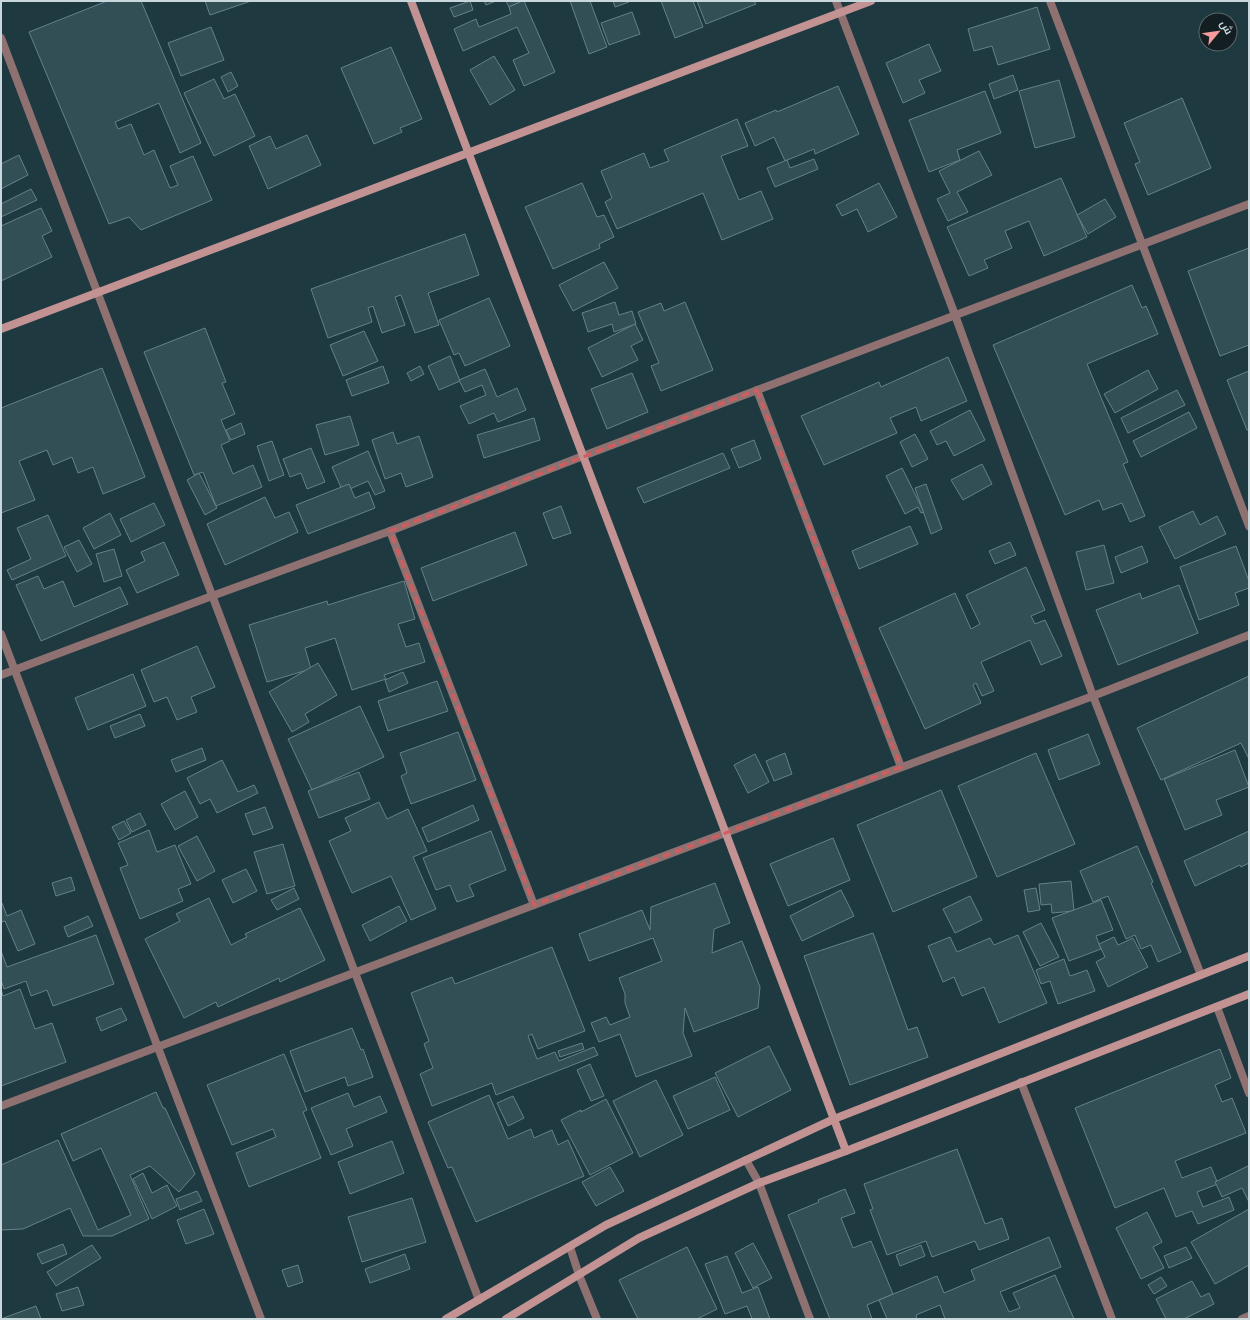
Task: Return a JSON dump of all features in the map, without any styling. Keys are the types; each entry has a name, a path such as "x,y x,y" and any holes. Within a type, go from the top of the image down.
{"street":[{"path":"411,1 846,1151"},
{"path":"836,1 955,315 1093,696 1201,975"},
{"path":"1,329 871,1"},
{"path":"1050,1 1249,526"},
{"path":"1,38 479,1300"},
{"path":"1,676 212,596 390,531 582,456 1249,204"},
{"path":"757,390 901,767"},
{"path":"390,531 534,905"},
{"path":"1,634 261,1319"},
{"path":"1,1106 1093,696 1249,635"},
{"path":"446,1319 606,1225 834,1119 1249,956"},
{"path":"506,1319 639,1238 759,1183 846,1151 1249,994"},
{"path":"1217,1007 1249,1093"},
{"path":"1021,1082 1112,1319"},
{"path":"746,1160 759,1183 810,1319"},
{"path":"570,1247 579,1275 597,1319"},
{"path":"1242,1319 1249,1316"}],"highlighted area":[{"path":"757,390 901,767 534,905 390,531"}],"building":[{"path":"107,1 141,1 201,143 180,153 159,103 115,122 118,129 131,124 144,155 154,150 170,188 178,185 170,166 193,156 212,200 141,230 129,217 109,224 29,32"},
{"path":"205,1 251,1 210,15"},
{"path":"470,1 473,10 454,17 450,8"},
{"path":"484,1 496,1 486,5"},
{"path":"506,1 522,1 509,7"},
{"path":"524,1 555,72 524,86 513,60 529,53 517,27 463,51 454,29 476,19 479,27 511,14 509,7"},
{"path":"570,1 590,1 607,47 589,54"},
{"path":"613,1 628,1 629,2 615,7"},
{"path":"661,1 693,1 703,27 675,38"},
{"path":"697,1 754,1 756,4 706,24"},
{"path":"1037,7 1050,49 998,65 992,46 974,51 968,29"},
{"path":"632,12 640,34 609,45 601,23"},
{"path":"211,27 224,60 181,76 168,43"},
{"path":"929,44 941,71 919,80 925,93 903,103 886,63"},
{"path":"391,47 422,119 400,128 402,132 374,144 341,68"},
{"path":"494,56 515,90 490,105 470,70"},
{"path":"231,72 238,86 228,92 221,77"},
{"path":"1013,75 1018,90 994,99 989,84"},
{"path":"214,79 224,99 235,94 255,136 214,156 184,93"},
{"path":"1059,80 1075,137 1035,148 1019,91"},
{"path":"838,86 859,134 815,154 814,149 785,161 774,137 755,146 745,123 776,110 777,112"},
{"path":"985,91 1001,133 957,150 960,160 929,172 909,120"},
{"path":"1182,98 1211,168 1148,195 1135,164 1140,162 1124,123"},
{"path":"737,119 748,146 721,156 739,200 761,191 773,219 722,240 703,193 617,229 605,202 612,198 601,171 644,153 650,168 669,161 664,150"},
{"path":"307,135 321,165 268,189 249,146 270,136 276,149"},
{"path":"979,151 992,175 957,192 968,212 948,221 937,199 950,193 939,171"},
{"path":"19,155 28,175 1,189 1,164"},
{"path":"814,159 818,169 775,187 767,168 787,160 790,168"},
{"path":"1061,178 1087,237 1044,256 1029,221 1005,231 1012,248 984,260 988,268 969,276 947,227"},
{"path":"582,183 597,217 604,215 614,237 599,244 600,248 553,269 525,207"},
{"path":"879,183 897,217 868,232 857,209 842,216 836,205"},
{"path":"31,189 37,200 1,217 1,204"},
{"path":"1105,199 1116,217 1088,234 1077,215"},
{"path":"41,208 52,231 42,236 52,257 1,281 1,226"},
{"path":"465,234 479,275 428,293 439,325 415,333 401,295 395,297 405,325 382,333 373,306 368,308 372,322 328,338 311,289"},
{"path":"1249,248 1249,345 1220,356 1188,271"},
{"path":"604,262 618,288 573,311 559,285"},
{"path":"1132,285 1142,308 1146,306 1158,334 1087,364 1128,462 1123,464 1145,516 1130,522 1122,503 1103,510 1099,500 1065,515 993,345"},
{"path":"489,298 510,346 465,366 459,353 454,355 439,320"},
{"path":"615,302 619,315 632,311 636,324 614,332 612,324 588,332 582,313"},
{"path":"685,302 713,370 661,391 651,366 659,363 638,312 661,303 664,311"},
{"path":"635,324 643,340 631,346 638,360 602,377 588,348"},
{"path":"205,328 226,382 222,383 235,414 221,420 230,441 221,445 233,474 253,465 262,487 216,506 203,472 194,475 144,352"},
{"path":"364,331 378,361 343,376 330,345"},
{"path":"450,356 460,381 439,390 428,366"},
{"path":"948,357 967,401 921,421 916,407 890,418 897,433 824,465 801,416 879,382 881,387"},
{"path":"383,366 389,383 352,396 346,380"},
{"path":"420,366 424,374 411,381 407,373"},
{"path":"102,368 145,477 103,494 93,467 78,473 72,457 53,465 47,450 19,461 35,500 1,513 1,408"},
{"path":"485,369 497,397 517,388 526,410 498,422 494,413 469,424 460,406 486,395 482,385 465,392 459,380"},
{"path":"1148,370 1158,389 1115,413 1104,394"},
{"path":"1249,371 1249,430 1247,430 1227,380"},
{"path":"632,373 648,412 607,429 591,389"},
{"path":"1177,390 1185,405 1128,433 1121,418"},
{"path":"970,410 985,440 954,456 946,441 937,445 930,431"},
{"path":"1189,412 1197,428 1141,457 1133,441"},
{"path":"350,416 359,445 325,455 316,425"},
{"path":"534,418 540,440 484,458 477,435"},
{"path":"241,423 245,434 231,440 226,430"},
{"path":"393,432 397,444 419,436 433,477 406,487 401,473 385,479 372,440"},
{"path":"915,434 928,459 912,467 900,442"},
{"path":"754,440 761,459 739,468 731,449"},
{"path":"272,441 284,475 269,481 257,446"},
{"path":"311,448 325,482 307,489 301,473 290,477 283,459"},
{"path":"368,451 385,491 375,495 368,481 343,492 332,467"},
{"path":"723,453 730,468 644,503 637,488"},
{"path":"982,464 992,484 963,500 951,480"},
{"path":"902,468 924,512 921,513 918,507 905,514 886,476"},
{"path":"199,473 217,508 205,515 187,480"},
{"path":"349,484 355,498 369,492 375,508 308,534 296,505"},
{"path":"926,484 942,529 931,534 915,488"},
{"path":"265,497 275,518 289,512 298,532 225,565 207,524"},
{"path":"154,503 165,525 131,542 120,519"},
{"path":"561,506 571,533 553,539 543,513"},
{"path":"1193,511 1200,525 1217,516 1226,534 1175,559 1159,527"},
{"path":"110,513 121,535 94,549 83,528"},
{"path":"48,515 66,556 12,580 7,570 31,559 17,528"},
{"path":"910,526 918,544 859,569 852,551"},
{"path":"515,532 527,565 433,601 421,568"},
{"path":"79,540 92,564 77,572 64,547"},
{"path":"164,542 179,575 137,593 126,570 145,561 141,552"},
{"path":"1010,542 1016,555 995,564 989,551"},
{"path":"1104,545 1114,583 1086,590 1076,552"},
{"path":"1142,546 1148,562 1121,573 1115,557"},
{"path":"1236,546 1249,581 1249,588 1235,593 1239,605 1199,620 1180,567"},
{"path":"114,549 122,576 104,582 96,554"},
{"path":"1026,567 1045,610 1031,616 1035,624 1045,620 1062,656 1041,665 1030,640 981,662 994,691 982,696 976,683 973,685 981,703 925,729 879,628 955,593 971,629 980,624 966,595"},
{"path":"38,576 44,589 63,581 74,607 120,587 128,604 41,641 16,585"},
{"path":"404,581 415,619 398,624 406,647 419,643 425,662 384,675 386,679 352,690 335,638 305,648 311,669 267,682 249,625 327,601 328,605"},
{"path":"1179,585 1198,633 1118,665 1096,610 1140,593 1142,599"},
{"path":"197,646 215,687 191,697 197,712 177,720 167,697 154,702 141,670"},
{"path":"318,663 337,695 305,714 309,722 292,732 269,692"},
{"path":"403,672 408,683 389,692 385,680"},
{"path":"133,674 146,706 88,730 75,698"},
{"path":"1249,676 1249,759 1241,743 1161,780 1137,728"},
{"path":"437,681 448,711 388,731 378,701"},
{"path":"360,706 384,757 312,790 288,739"},
{"path":"140,714 145,726 115,738 110,726"},
{"path":"458,732 476,780 411,804 401,776 407,773 400,753"},
{"path":"1088,734 1100,764 1059,780 1048,750"},
{"path":"202,748 206,760 176,772 171,760"},
{"path":"1235,750 1249,787 1216,800 1222,815 1185,830 1164,779"},
{"path":"785,753 792,774 774,781 766,761"},
{"path":"1036,753 1075,844 997,877 958,786"},
{"path":"755,754 769,782 748,793 734,765"},
{"path":"222,760 238,792 254,785 258,793 217,813 210,799 200,804 187,778"},
{"path":"359,772 370,799 319,818 308,791"},
{"path":"941,790 977,877 893,912 857,825"},
{"path":"185,791 198,817 175,830 161,804"},
{"path":"379,802 387,819 408,809 427,851 413,857 436,909 411,920 391,876 352,893 329,841 351,831 345,818"},
{"path":"473,805 479,820 428,842 422,828"},
{"path":"265,807 273,828 253,835 245,814"},
{"path":"140,813 146,825 132,832 126,820"},
{"path":"124,821 131,833 119,840 112,827"},
{"path":"149,830 157,852 175,845 191,884 178,889 183,901 140,919 120,868 128,865 118,843"},
{"path":"491,831 506,870 469,885 474,896 457,902 450,885 436,890 423,858"},
{"path":"1249,831 1249,863 1241,867 1240,865 1195,886 1184,861"},
{"path":"197,836 215,871 197,881 178,846"},
{"path":"833,838 850,880 788,906 770,864"},
{"path":"283,844 295,886 267,894 254,852"},
{"path":"1137,846 1153,882 1151,883 1181,952 1158,962 1151,945 1141,949 1135,935 1126,939 1108,896 1093,902 1080,871"},
{"path":"246,869 257,891 233,903 222,880"},
{"path":"71,877 75,890 56,896 52,883"},
{"path":"1071,881 1074,911 1052,913 1051,904 1041,905 1039,884"},
{"path":"715,883 730,923 714,929 712,953 742,941 760,987 758,1008 694,1032 685,1008 683,1033 692,1056 636,1077 620,1034 599,1042 591,1023 606,1017 610,1025 630,1017 625,1003 625,994 619,978 662,961 653,938 589,961 579,934 642,910 650,930 651,907"},
{"path":"294,888 299,899 277,910 271,900"},
{"path":"1036,888 1040,910 1028,912 1024,890"},
{"path":"841,890 854,916 802,941 790,916"},
{"path":"970,896 982,920 955,933 943,909"},
{"path":"209,898 231,945 247,937 245,934 300,908 325,960 280,982 279,978 218,1007 216,1002 184,1018 145,939 180,921 176,914"},
{"path":"1101,900 1113,930 1096,936 1101,949 1069,961 1052,918"},
{"path":"1,903 7,916 21,910 35,944 18,951 5,921 1,922"},
{"path":"399,906 407,921 370,941 362,925"},
{"path":"88,916 93,926 68,937 64,927"},
{"path":"1041,923 1059,957 1040,966 1023,932"},
{"path":"873,933 908,1030 917,1027 928,1057 850,1085 804,956"},
{"path":"96,935 114,984 53,1006 47,990 31,996 26,981 4,989 1,980 1,951 7,967"},
{"path":"1018,935 1047,1003 999,1023 984,987 962,996 954,977 943,982 928,946 950,937 957,952 990,938 994,945"},
{"path":"1114,937 1118,945 1133,938 1148,967 1108,987 1096,962 1105,957 1099,944"},
{"path":"552,947 585,1031 538,1049 532,1034 528,1036 537,1059 555,1052 559,1061 594,1047 598,1055 496,1095 492,1083 432,1106 420,1074 433,1068 424,1044 429,1041 411,993 452,977 455,984"},
{"path":"1064,959 1070,976 1087,970 1095,991 1058,1004 1050,981 1041,984 1036,970"},
{"path":"1,989 3,996 20,989 35,1029 52,1023 66,1062 1,1086"},
{"path":"121,1008 127,1020 101,1031 96,1018"},
{"path":"352,1028 361,1050 363,1049 373,1077 348,1086 345,1077 305,1092 290,1051"},
{"path":"582,1043 584,1049 560,1057 558,1051"},
{"path":"769,1046 791,1090 738,1117 715,1073"},
{"path":"1220,1049 1231,1078 1215,1085 1222,1102 1232,1098 1246,1133 1175,1161 1182,1178 1211,1167 1218,1184 1197,1192 1203,1207 1229,1197 1234,1210 1198,1224 1192,1211 1176,1217 1164,1188 1115,1208 1075,1108"},
{"path":"284,1054 307,1110 303,1112 321,1158 249,1187 236,1153 276,1137 273,1129 232,1145 207,1085"},
{"path":"590,1064 604,1096 591,1101 577,1070"},
{"path":"715,1077 730,1110 688,1129 673,1096"},
{"path":"656,1080 683,1135 640,1157 613,1101"},
{"path":"156,1092 163,1108 165,1108 195,1174 179,1192 150,1166 130,1175 149,1219 112,1236 83,1236 70,1208 23,1229 1,1230 1,1165 58,1140 98,1230 131,1215 101,1148 73,1161 61,1134"},
{"path":"348,1093 354,1107 380,1096 387,1112 346,1129 353,1146 331,1155 311,1108"},
{"path":"489,1095 508,1139 531,1129 534,1138 552,1130 558,1145 568,1140 584,1176 476,1222 452,1167 448,1168 428,1122"},
{"path":"513,1096 524,1118 508,1126 497,1103"},
{"path":"606,1099 633,1153 590,1175 561,1120 581,1110 581,1112"},
{"path":"392,1141 404,1173 350,1194 338,1162"},
{"path":"957,1149 985,1224 1002,1218 1009,1239 979,1250 975,1241 932,1257 926,1241 887,1255 870,1210 873,1209 864,1184"},
{"path":"1248,1166 1249,1202 1242,1188 1222,1197 1215,1182"},
{"path":"610,1167 624,1191 596,1206 582,1182"},
{"path":"143,1173 152,1193 167,1185 177,1206 152,1219 133,1179"},
{"path":"845,1189 855,1213 841,1218 853,1248 871,1241 893,1294 867,1305 872,1319 830,1319 788,1215"},
{"path":"197,1191 202,1201 180,1210 176,1199"},
{"path":"412,1198 426,1242 362,1262 348,1217"},
{"path":"204,1209 214,1234 186,1244 177,1220"},
{"path":"1249,1209 1249,1265 1215,1284 1191,1242"},
{"path":"1147,1212 1162,1242 1153,1247 1164,1268 1141,1279 1116,1228"},
{"path":"1049,1237 1061,1267 1000,1292 1009,1312 1020,1308 1013,1293 1055,1275 1074,1319 945,1319 940,1305 916,1315 917,1319 887,1319 879,1300 937,1276 944,1293 975,1280 971,1270"},
{"path":"753,1243 772,1278 753,1288 735,1253"},
{"path":"63,1244 67,1254 42,1264 37,1254"},
{"path":"92,1245 101,1258 56,1286 47,1272"},
{"path":"921,1245 925,1256 900,1266 896,1255"},
{"path":"687,1247 717,1309 697,1319 638,1319 619,1280"},
{"path":"1186,1247 1192,1258 1169,1268 1164,1256"},
{"path":"405,1254 410,1269 370,1283 365,1269"},
{"path":"727,1256 742,1293 758,1287 770,1319 752,1319 747,1306 725,1314 705,1264"},
{"path":"298,1265 303,1282 288,1287 282,1270"},
{"path":"1161,1277 1167,1286 1154,1294 1148,1285"},
{"path":"1192,1281 1201,1297 1209,1293 1214,1304 1184,1319 1166,1319 1156,1299"},
{"path":"78,1287 84,1305 62,1311 56,1294"},
{"path":"36,1306 41,1319 1,1319"}]}
